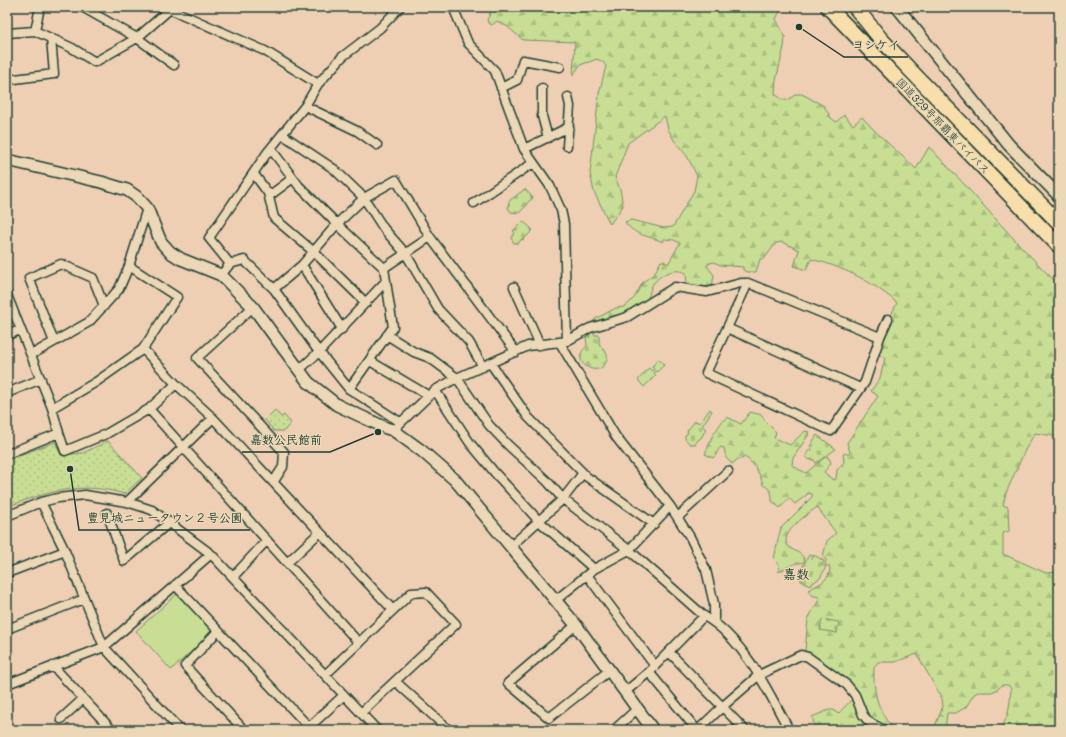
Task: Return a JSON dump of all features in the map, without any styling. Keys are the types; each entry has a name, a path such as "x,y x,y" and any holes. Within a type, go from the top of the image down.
{"highway":[{"name":"国道329号那覇東バイパス","path":"828,7 1059,246"},
{"name":"国道329号那覇東バイパス","path":"855,7 880,38 909,69 1059,223"}],"street":[{"path":"35,31 40,7"},
{"path":"82,7 137,38 174,65"},
{"path":"230,264 209,238 271,149 305,106 318,84 342,56 380,28 400,7"},
{"path":"453,7 468,43 495,71 524,149 550,186 560,210 564,224 564,342 616,438 678,517 706,570 714,604 714,622"},
{"path":"897,7 1009,145 1059,196"},
{"path":"7,33 35,31 72,48 94,62 137,38 169,8 265,51 318,84"},
{"path":"7,80 54,74 51,38"},
{"path":"501,88 517,80 523,60 560,67"},
{"path":"542,88 542,116 548,138"},
{"path":"567,146 570,106 568,97"},
{"path":"305,106 357,131 377,145"},
{"path":"524,149 569,128"},
{"path":"283,135 334,169 364,198 384,229 406,254 438,309 469,342 528,417 587,477 654,524"},
{"path":"271,149 293,178 337,224 384,268 393,327 349,389"},
{"path":"7,160 101,182 127,190 137,197 147,208 161,242 170,252 181,259 221,275 253,307 308,382 337,405 386,428 397,426 435,390 457,378 528,346 564,342 590,328 627,317 675,287 707,292 741,283 748,283 880,337"},
{"path":"474,203 533,163"},
{"path":"254,174 268,193 274,218 314,252 366,302"},
{"path":"269,196 293,178"},
{"path":"274,289 302,266 337,224 364,198 396,180 430,237 516,352"},
{"path":"31,355 89,322 119,289 129,266 147,208"},
{"path":"384,268 430,237"},
{"path":"221,275 230,264 244,260 274,289 319,352 349,389 397,426 422,451 455,480 576,625 653,730"},
{"path":"54,342 29,278 61,264 93,278 104,306"},
{"path":"52,408 96,382 144,349 177,297 129,266"},
{"path":"302,266 342,329"},
{"path":"299,370 342,329 386,281"},
{"path":"748,283 706,373 831,431 865,382 880,337 888,319"},
{"path":"514,287 540,345"},
{"path":"7,295 52,408 58,433 65,451 106,434 149,409 176,384"},
{"path":"253,307 197,358 284,452 283,467 274,481"},
{"path":"727,328 860,388"},
{"path":"7,335 20,330"},
{"path":"387,335 414,352 430,358 457,378 489,425 508,445 547,480 563,499 629,550 704,616 722,628 760,675 789,730"},
{"path":"144,349 176,384 213,418 274,481 393,610"},
{"path":"370,360 429,396"},
{"path":"7,393 41,379"},
{"path":"435,390 470,443 495,473 539,521 594,569"},
{"path":"149,409 359,642"},
{"path":"127,502 213,418"},
{"path":"7,454 58,433"},
{"path":"678,517 728,471"},
{"path":"511,546 563,499 583,473"},
{"path":"7,516 41,502 58,498 84,496 127,502 152,510 212,554 377,730"},
{"path":"41,502 65,551 104,647 180,730"},
{"path":"556,600 594,569 629,550 670,506"},
{"path":"107,513 124,561 170,522"},
{"path":"287,563 320,532"},
{"path":"233,577 267,540"},
{"path":"7,573 65,551"},
{"path":"7,684 104,647 212,554"},
{"path":"587,575 655,666"},
{"path":"175,585 308,729 344,695"},
{"path":"325,674 411,594 426,592 456,624 361,713"},
{"path":"7,629 84,599"},
{"path":"625,692 649,672 704,616"},
{"path":"576,625 508,683 549,718 610,670"},
{"path":"218,631 185,666 244,730"},
{"path":"669,652 745,730"},
{"path":"649,672 701,729 722,707 760,675 801,655 808,657 848,685 855,695 863,715 869,722 884,730"},
{"path":"52,666 112,730"},
{"path":"395,681 449,730"},
{"path":"61,719 83,699"},
{"path":"614,730 637,709"}],"green space":[{"path":"493,7 779,7 781,9 776,19 785,37 776,80 775,94 783,100 788,100 796,94 802,94 824,106 831,118 836,122 844,115 853,125 862,117 916,169 929,147 1026,252 1059,285 1059,437 1035,433 1025,450 1006,493 1003,505 1008,507 1009,531 1003,533 1003,554 1046,573 1059,572 1059,639 1053,642 1054,650 1059,654 1059,727 1051,730 1035,725 1028,730 998,730 1005,722 1007,717 1011,694 1011,689 1008,685 1002,685 992,692 978,692 974,694 966,707 956,713 947,713 945,730 935,730 935,726 943,706 942,699 917,654 895,662 878,662 874,667 875,692 879,707 892,728 891,730 816,730 812,717 829,710 834,710 838,714 853,698 855,689 805,651 808,619 820,598 813,596 808,590 823,582 830,572 830,567 825,565 826,560 823,556 827,541 836,533 817,507 801,519 790,530 787,536 786,542 789,547 800,554 805,561 796,563 778,572 779,564 774,559 781,528 812,497 812,494 809,493 795,504 789,498 780,508 772,501 770,491 763,485 756,469 745,457 738,459 732,464 726,458 724,448 721,447 713,458 705,454 713,435 723,420 727,417 741,424 750,412 762,415 765,421 776,432 774,438 790,445 805,431 809,432 793,458 792,465 806,473 825,457 828,457 831,463 824,472 833,480 836,479 837,470 844,462 843,454 846,453 848,455 850,452 847,443 878,396 871,391 880,378 885,358 879,355 892,313 897,303 888,295 868,282 834,266 811,259 806,270 794,266 799,250 782,242 776,243 764,259 760,259 756,272 747,272 743,270 743,267 720,265 714,262 710,263 707,266 714,275 712,287 687,286 686,273 682,271 668,272 656,280 652,286 648,298 641,304 621,315 591,324 595,319 616,308 624,307 628,304 634,298 643,282 654,274 661,261 668,264 680,243 674,240 664,239 663,242 642,235 629,227 625,222 631,220 664,228 673,227 694,191 697,176 687,156 674,140 668,129 665,116 628,143 615,177 620,189 623,206 610,224 594,192 590,173 599,94 606,66 603,62 597,59 580,65 573,75 575,42 523,40 508,27 497,21 492,25 488,23 487,20"},
{"path":"525,189 533,198 519,213 511,212 508,208 509,201"},
{"path":"523,221 533,230 523,240 521,239 519,243 514,243 511,238 515,233 513,231"},
{"path":"594,329 594,335 599,335 600,345 606,352 607,356 604,365 599,369 593,369 583,364 581,358 582,352 587,346 586,337 590,337 588,332"},
{"path":"659,359 664,365 654,373 656,375 644,387 638,380 649,368 652,371 654,369 652,366"},
{"path":"710,409 712,411 702,426 706,429 701,438 695,444 690,444 685,439 685,435 688,433 687,431 695,421 700,423"},
{"path":"275,410 281,417 284,415 291,423 284,431 274,431 265,420"},
{"path":"817,435 836,449 816,463 814,460 809,460 806,456 808,451 812,450 810,446"},
{"path":"108,441 142,478 124,494 94,488 79,488 50,493 7,507 7,460 55,442 61,455 83,453"},
{"path":"809,555 816,556 824,561 822,565 826,567 820,578 810,585 801,581 802,568"},
{"path":"178,593 213,632 171,670 136,631"},
{"path":"822,619 839,622 837,633 820,630"}],"place":[{"name":"ヨシケイ","path":"799,27"},
{"name":"嘉数公民館前","path":"378,432"},
{"name":"豊見城ニュータウン２号公園","path":"70,469"}],"district":[{"name":"嘉数","path":"796,574"}]}
